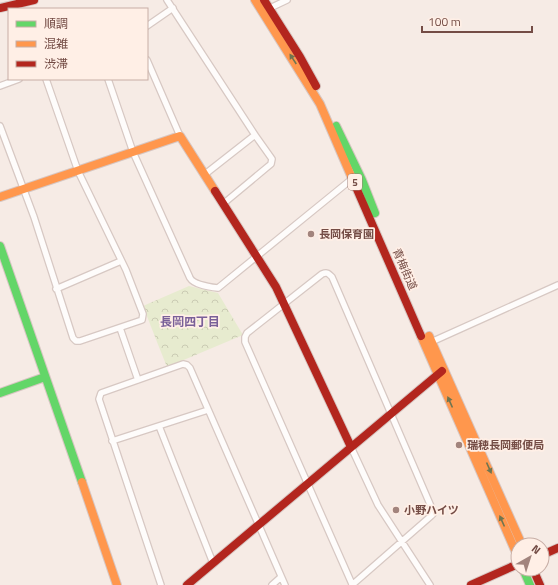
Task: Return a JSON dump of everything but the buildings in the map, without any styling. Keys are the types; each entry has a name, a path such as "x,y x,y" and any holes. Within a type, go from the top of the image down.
{"street":[{"path":"0,8 34,0"},
{"path":"167,0 272,159 272,164 223,204"},
{"name":"青梅街道","path":"255,0 265,10 300,57 359,174 510,538"},
{"name":"青梅街道","path":"264,0 265,10 320,104 429,343"},
{"path":"265,10 287,0"},
{"path":"148,25 173,8"},
{"path":"148,62 180,136 276,287 285,304 378,505 430,585"},
{"path":"0,86 16,80"},
{"path":"0,126 24,189 73,338 76,341 142,320 143,314 121,261 78,171 46,80"},
{"path":"108,80 133,152 192,281 218,288 353,178"},
{"path":"204,175 255,135"},
{"path":"0,197 180,136"},
{"path":"0,246 117,585"},
{"path":"56,290 121,261"},
{"path":"328,273 332,277 391,414 433,514 402,543 352,585 245,342 247,333 322,274 328,273"},
{"path":"429,343 558,285"},
{"path":"120,328 138,380"},
{"path":"161,585 112,441 99,395 183,364 190,368 285,585"},
{"path":"187,585 441,372"},
{"name":"青梅街道","path":"441,372 518,537"},
{"path":"0,393 45,377"},
{"path":"112,441 208,410"},
{"path":"159,426 213,563"},
{"path":"471,585 510,568"},
{"path":"272,585 282,577"}],"green space":[{"path":"189,286 218,293 243,335 167,367 143,306"}],"traffic: fast":[{"path":"336,126 362,180 375,213"},
{"path":"0,246 82,482"},
{"path":"0,393 45,377"},
{"path":"526,577 530,585"}],"traffic: slow":[{"path":"255,0 320,104 352,178"},
{"path":"0,197 180,136 215,191"},
{"path":"421,336 510,539"},
{"path":"429,336 518,537"},
{"path":"82,482 117,585"}],"traffic: jam":[{"path":"0,8 34,0"},
{"path":"264,0 300,57 316,86"},
{"path":"352,178 421,336"},
{"path":"215,191 276,287 351,447"},
{"path":"187,585 442,371"},
{"path":"550,552 558,548"},
{"path":"471,585 510,568"},
{"path":"536,577 540,585"}],"place":[{"name":"長岡保育園","path":"311,234"},
{"name":"瑞穂長岡郵便局","path":"459,445"},
{"name":"小野ハイツ","path":"396,510"}],"district":[{"name":"長岡四丁目","path":"190,322"}]}
